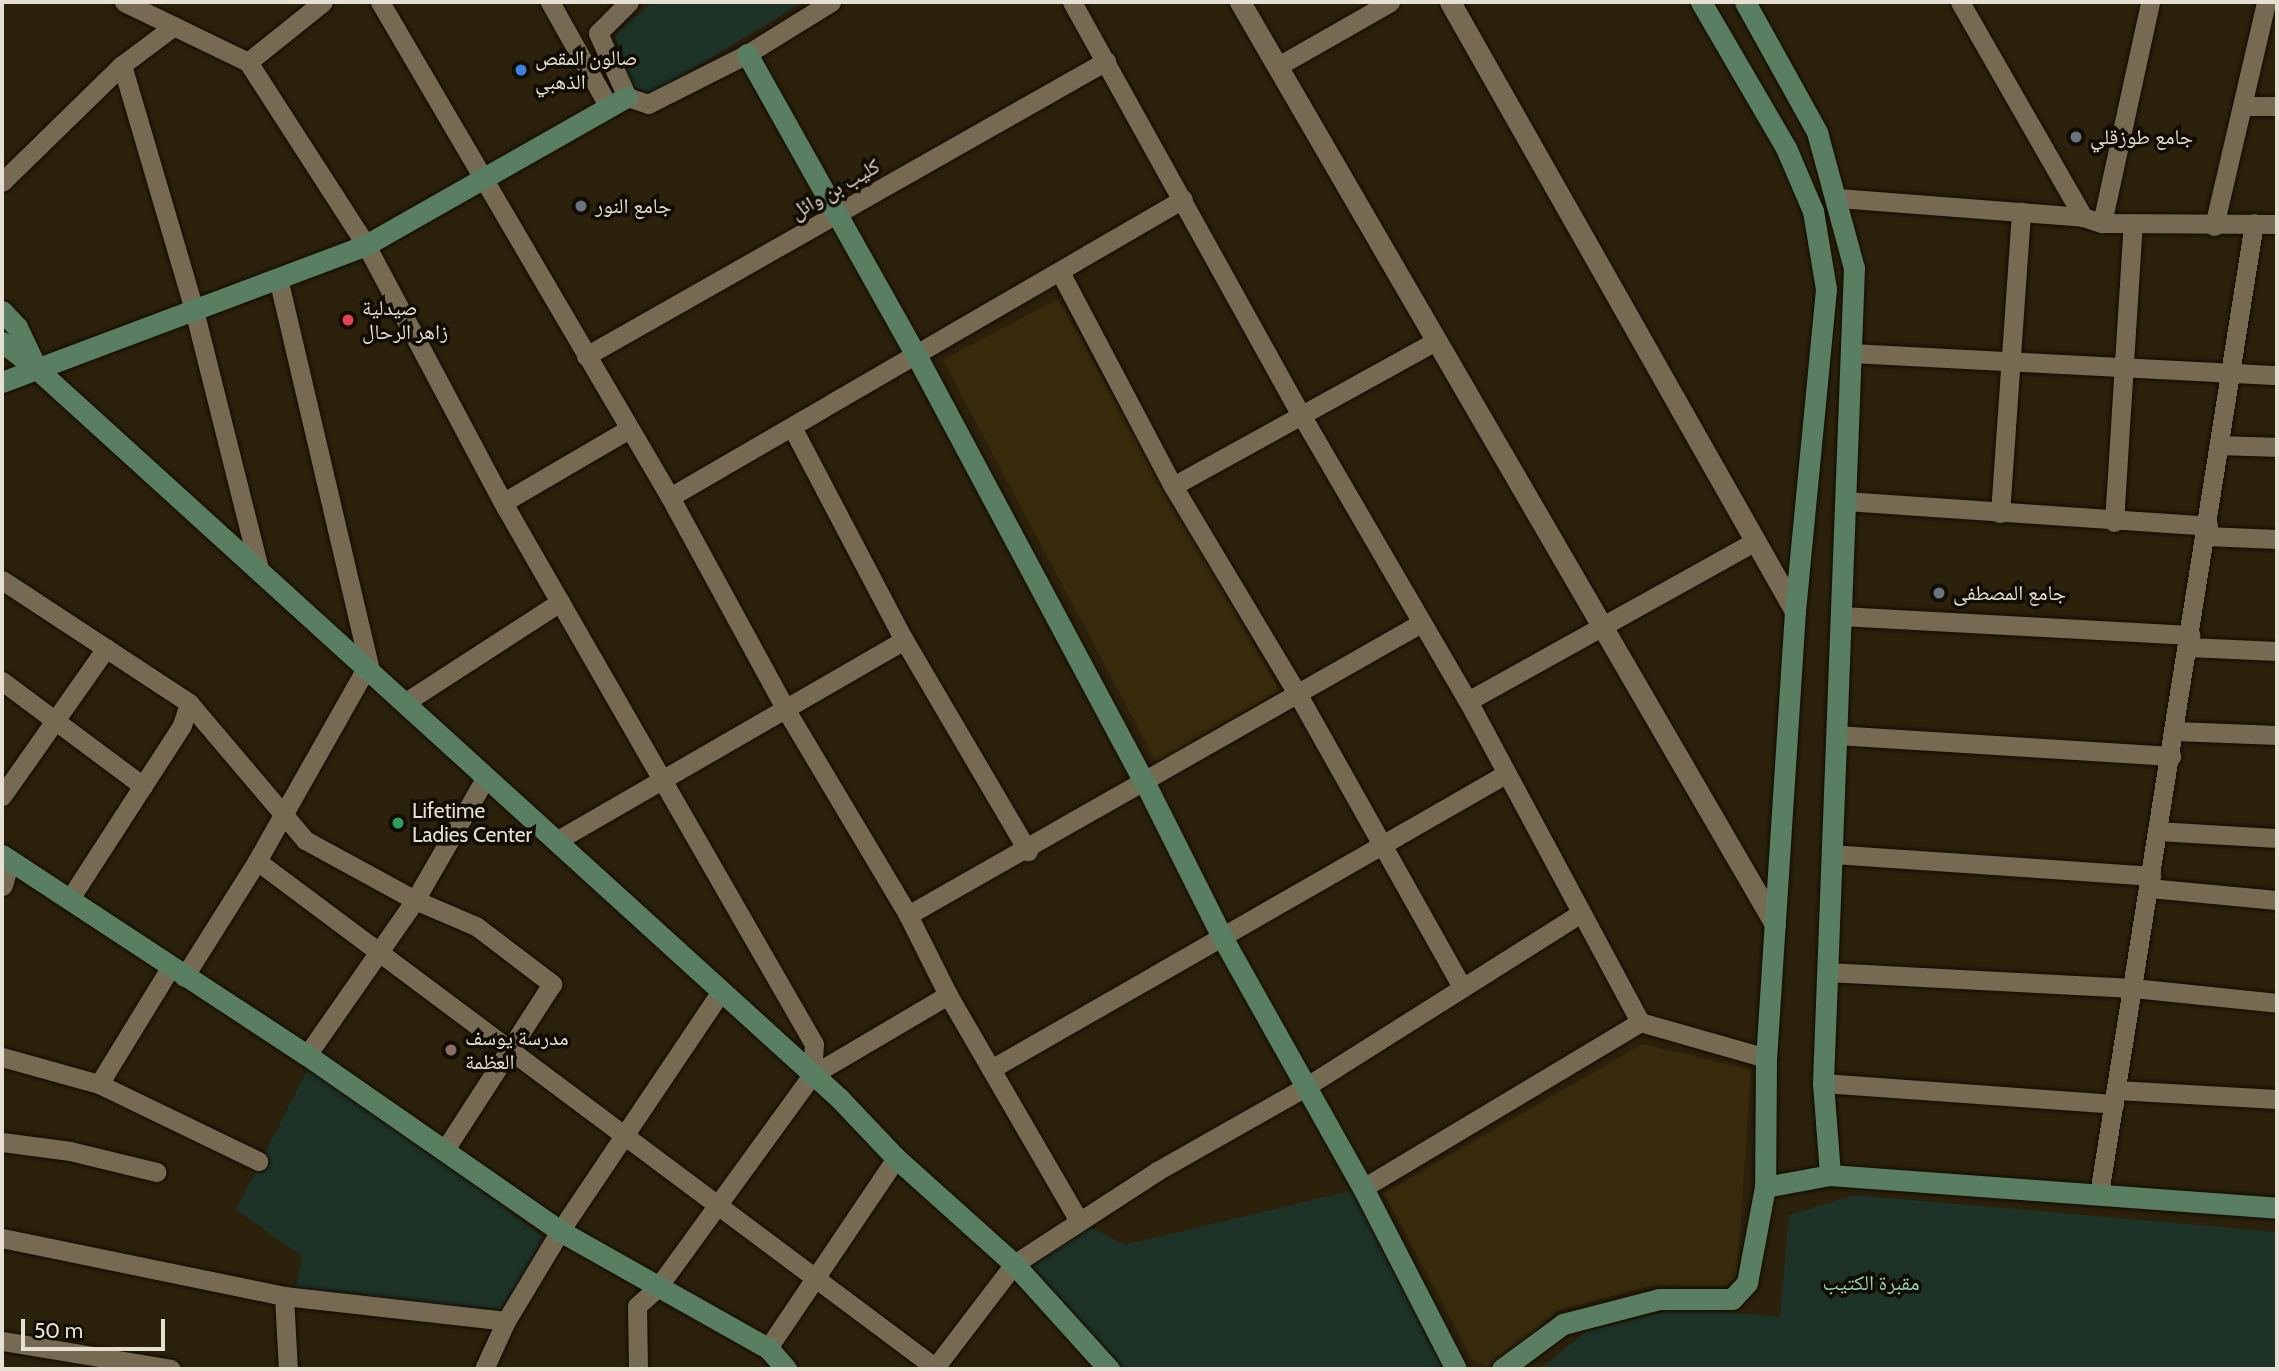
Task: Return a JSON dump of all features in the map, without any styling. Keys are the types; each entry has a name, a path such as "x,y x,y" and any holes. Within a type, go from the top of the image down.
{"main road":[{"path":"1502,1369 1563,1324 1659,1299 1732,1299 1747,1283 1765,1187 1766,1058 1795,611 1826,289 1813,211 1786,148 1701,2"},
{"path":"1745,2 1818,132 1838,198 1854,268 1823,1083 1830,1175"},
{"path":"747,54 835,215 915,353 1145,783 1222,937 1304,1088 1363,1188 1456,1369"},
{"path":"2,382 366,245 618,102"},
{"path":"2,311 17,327 37,369"},
{"path":"2,342 37,369 812,1075 896,1158 1014,1264 1109,1369"},
{"path":"5,857 307,1055 560,1231 768,1348 786,1369"},
{"path":"1765,1187 1830,1175 2277,1208"}],"street":[{"path":"124,2 248,62 366,245 503,502 814,1044 812,1075"},
{"path":"248,62 323,2"},
{"path":"380,2 627,429 670,497 786,710 908,915 948,995 1079,1221"},
{"path":"550,2 618,102"},
{"path":"618,102 598,33 629,2"},
{"path":"618,102 648,104 747,54 831,2"},
{"path":"1072,2 1184,199 1303,418 1468,701 1504,775 1640,1022 1766,1058"},
{"path":"1240,2 1775,924"},
{"path":"1278,66 1390,2"},
{"path":"1450,2 1795,611"},
{"path":"1960,2 2082,217"},
{"path":"2102,223 2150,2"},
{"path":"2214,226 2245,106 2266,2"},
{"path":"2,182 122,65 174,26"},
{"name":"كليب بن وائل","path":"586,356 1106,61"},
{"path":"122,65 194,310 260,572"},
{"path":"2245,106 2277,106"},
{"path":"1838,198 2082,217 2102,223 2214,226 2277,224"},
{"path":"670,497 1184,199"},
{"path":"2000,513 2021,212"},
{"path":"2099,1194 2207,531 2254,223"},
{"path":"2114,522 2133,224"},
{"path":"1060,272 1173,486 1297,693 1462,987"},
{"path":"99,1084 257,861 368,670 278,278"},
{"path":"1173,486 1303,418 1436,341"},
{"path":"1851,353 2125,370 2277,375"},
{"path":"792,427 904,640 1028,851"},
{"path":"503,502 627,429"},
{"path":"2220,446 2277,447"},
{"path":"1845,501 2114,522 2277,539"},
{"path":"1468,701 1755,541"},
{"path":"2,580 189,703 282,818 305,840 415,900 476,926 552,984 444,1151"},
{"path":"404,703 561,602"},
{"path":"1841,616 2189,641 2277,651"},
{"path":"908,915 1028,851 1422,623"},
{"path":"556,841 904,640"},
{"path":"2,796 106,648"},
{"path":"2,681 143,786"},
{"path":"69,900 182,725 189,703"},
{"path":"2175,731 2277,735"},
{"path":"1836,735 2171,756"},
{"path":"991,1069 1504,775"},
{"path":"307,1055 378,949 415,900 486,777"},
{"path":"2158,831 2277,838"},
{"path":"1832,855 2150,882 2277,900"},
{"path":"2,885 5,857"},
{"path":"257,861 513,1048 935,1369 1014,1264 1157,1171 1304,1088 1581,913"},
{"path":"1827,972 2133,988 2277,1003"},
{"path":"484,1369 506,1321 560,1231 721,991"},
{"path":"638,1369 637,1306 658,1287 716,1202 812,1075 948,995"},
{"path":"1363,1188 1640,1022"},
{"path":"2,1057 99,1084 258,1161"},
{"path":"1823,1083 2115,1097 2277,1099"},
{"path":"2,1142 70,1151 157,1172"},
{"path":"768,1348 896,1158"},
{"path":"2,1238 284,1296 506,1321"},
{"path":"284,1296 288,1369"},
{"path":"2,1341 171,1369"}],"shaded area":[{"path":"1058,299 1280,691 1157,763 943,360"},
{"path":"1643,1044 1751,1070 1737,1275 1727,1286 1654,1285 1558,1310 1502,1360 1488,1367 1472,1359 1384,1193"}],"green space":[{"path":"653,2 803,2 652,93 632,87 615,35"},
{"path":"312,1061 544,1238 502,1311 296,1288 302,1256 236,1210"},
{"path":"1363,1188 1456,1369 1109,1369 1014,1264 1079,1221 1124,1245"},
{"name":"مقبرة الكتيب","path":"1855,1195 2277,1232 2277,1369 1540,1369 1587,1331 1680,1308 1780,1317 1789,1215"}],"place":[{"name":"صالون المقص الذهبي","path":"521,70"},
{"name":"جامع طوزقلي","path":"2076,137"},
{"name":"جامع النور","path":"581,206"},
{"name":"صيدلية زاهر الرحال","path":"348,320"},
{"name":"جامع المصطفى","path":"1939,593"},
{"name":"Lifetime Ladies Center","path":"398,823"},
{"name":"مدرسة يوسف العظمة","path":"451,1050"}]}
